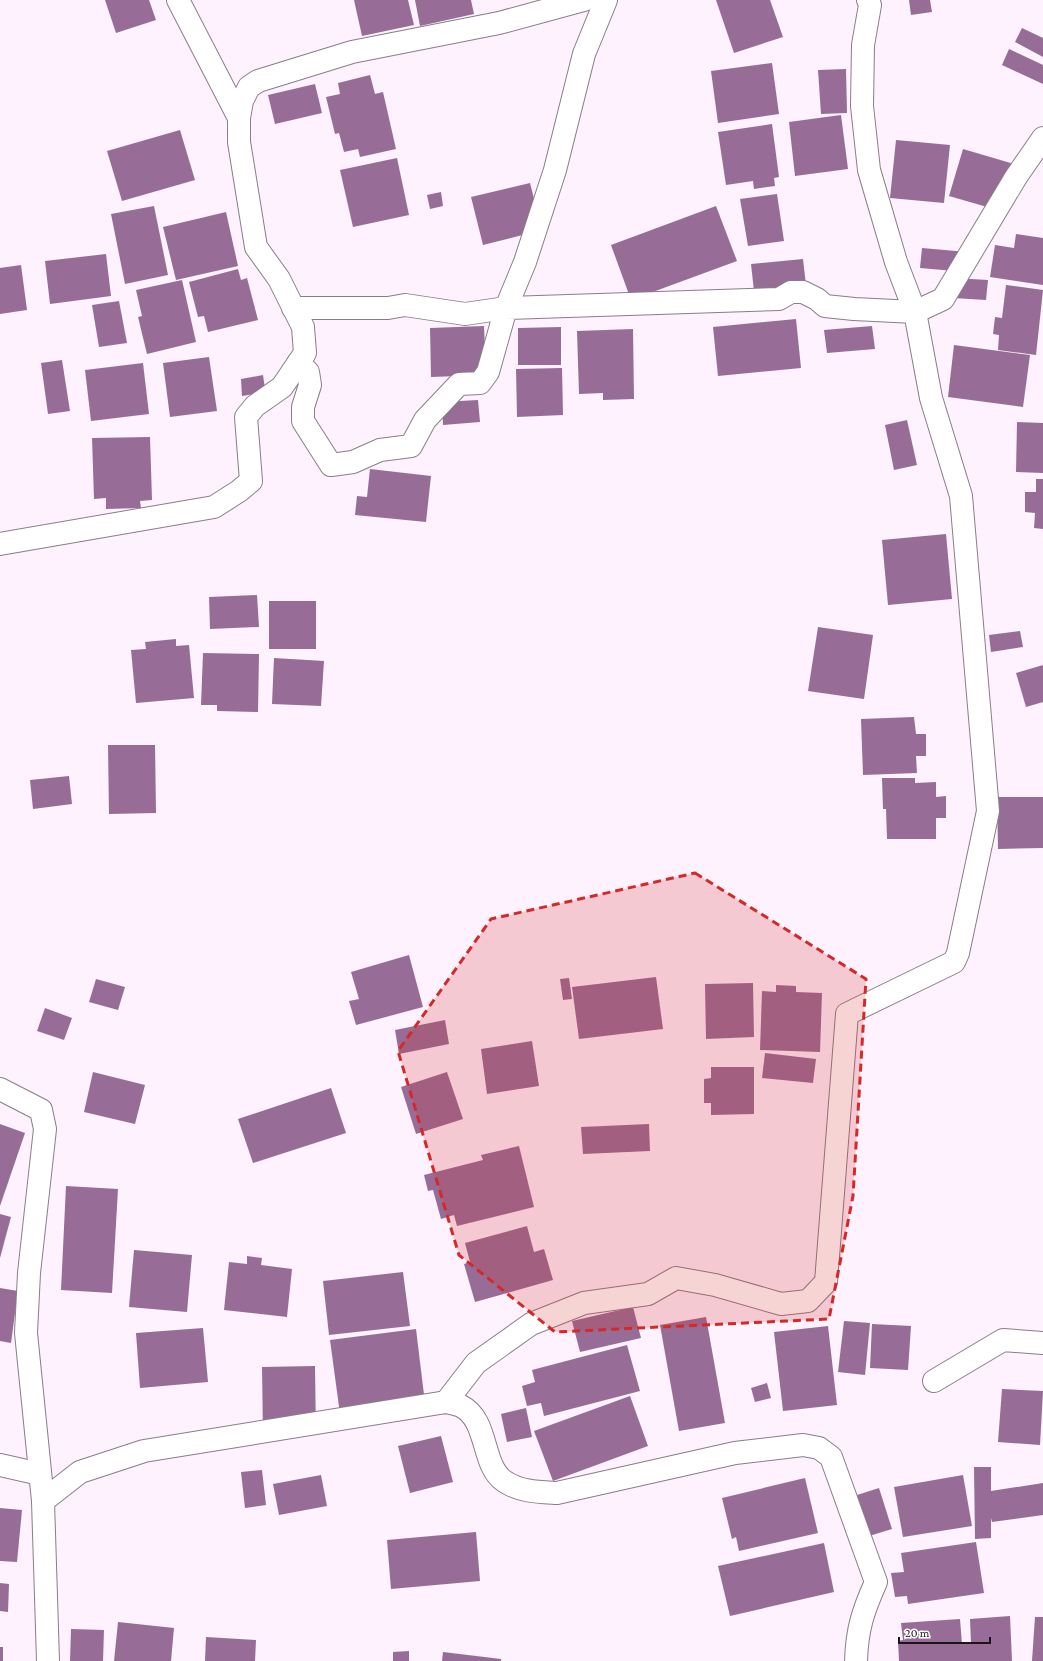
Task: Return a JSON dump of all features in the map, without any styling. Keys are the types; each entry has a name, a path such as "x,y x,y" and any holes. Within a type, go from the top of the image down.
{"street":[{"path":"178,0 239,118"},
{"path":"0,544 214,507 239,491 250,481 246,417 254,406 282,387 305,353 303,327 279,280 256,247 239,142 239,118 242,101 249,87 258,81 352,52 499,23 584,0"},
{"path":"298,364 308,372 310,385 303,407 303,421 331,465 353,462 380,450 410,446 425,420 459,384 480,383 488,372 506,308 525,262 555,170 584,54 606,0"},
{"path":"446,1402 476,1363 530,1324 584,1303 648,1294 676,1278 715,1285 781,1304 808,1301 826,1282 847,1014 954,962 958,954 988,811 961,496 931,398 915,312 896,262 869,170 862,106 863,45 870,5 868,0"},
{"path":"293,308 388,308 405,305 465,314 506,308 779,299 791,292 803,292 817,299 826,306 854,310 915,312 943,298 1016,177 1043,138"},
{"path":"0,1089 41,1110 45,1129 29,1273 26,1333 43,1501 48,1661"},
{"path":"934,1381 1003,1340 1043,1343"},
{"path":"43,1501 80,1472 144,1451 446,1402 462,1407 471,1417 481,1431 493,1469 504,1481 528,1491 557,1493 735,1453 803,1446 819,1448 831,1457 876,1582 865,1606 857,1636 856,1661"},
{"path":"0,1465 40,1474"}],"highlighted area":[{"path":"695,873 866,979 853,1196 829,1319 555,1332 459,1255 398,1051 491,919"}],"building":[{"path":"105,0 149,0 156,20 116,33"},
{"path":"354,0 408,0 414,25 362,36"},
{"path":"415,0 471,0 474,14 420,26"},
{"path":"716,0 770,0 783,37 734,53"},
{"path":"909,0 930,0 932,12 911,15"},
{"path":"1022,28 1043,38 1043,57 1015,42"},
{"path":"1009,49 1043,65 1043,84 1002,65"},
{"path":"772,63 779,114 718,123 711,71"},
{"path":"846,69 847,113 821,114 818,70"},
{"path":"370,75 375,94 383,92 396,149 360,157 358,149 344,152 339,133 335,134 326,97 340,94 338,83"},
{"path":"315,84 322,113 275,124 268,95"},
{"path":"841,115 848,169 795,176 789,122"},
{"path":"772,124 779,177 774,178 775,186 754,189 753,181 726,185 718,132"},
{"path":"180,130 195,180 122,201 107,151"},
{"path":"896,140 950,145 944,203 890,198"},
{"path":"963,149 1014,164 1001,211 949,196"},
{"path":"397,158 409,215 353,227 340,170"},
{"path":"530,183 542,230 483,245 471,197"},
{"path":"441,192 443,206 430,209 427,195"},
{"path":"777,194 784,241 748,246 740,199"},
{"path":"154,206 168,275 125,284 111,214"},
{"path":"716,206 737,261 631,300 611,245"},
{"path":"226,212 238,266 176,280 163,227"},
{"path":"1016,234 1043,238 1043,285 990,277 995,245 1014,248"},
{"path":"922,248 967,252 966,272 920,268"},
{"path":"106,254 111,296 50,304 45,261"},
{"path":"803,259 807,294 755,300 751,264"},
{"path":"21,265 27,310 0,314 0,268"},
{"path":"238,269 241,280 247,278 258,320 208,332 204,316 198,317 189,282"},
{"path":"954,278 988,280 986,300 953,298"},
{"path":"182,280 196,342 147,354 138,317 142,316 136,290"},
{"path":"1006,285 1043,290 1036,355 998,350 999,335 993,334 995,317 1002,318"},
{"path":"119,301 127,343 99,347 92,305"},
{"path":"796,319 801,368 718,376 713,327"},
{"path":"484,326 486,375 431,377 430,328"},
{"path":"872,326 875,349 827,353 824,330"},
{"path":"561,327 561,365 518,365 518,328"},
{"path":"633,329 634,399 603,400 603,393 579,394 577,331"},
{"path":"954,345 1030,355 1023,407 948,397"},
{"path":"209,357 217,411 170,417 163,363"},
{"path":"62,360 70,411 48,414 41,363"},
{"path":"143,363 149,414 91,421 85,370"},
{"path":"562,368 563,415 517,417 516,369"},
{"path":"263,375 265,389 261,393 242,396 241,379"},
{"path":"478,400 480,422 443,425 442,402"},
{"path":"907,420 917,465 894,470 885,425"},
{"path":"1017,422 1043,423 1043,473 1016,472"},
{"path":"150,437 152,500 140,501 141,508 106,509 106,498 94,499 92,438"},
{"path":"370,469 431,476 426,522 355,515 357,496 367,497"},
{"path":"1036,479 1043,479 1043,529 1034,528 1035,513 1025,512 1025,492 1036,492"},
{"path":"946,534 952,599 888,605 882,540"},
{"path":"257,595 259,627 210,629 209,597"},
{"path":"269,601 316,601 316,649 269,649"},
{"path":"818,627 873,635 864,699 808,691"},
{"path":"1020,631 1023,647 991,652 989,635"},
{"path":"176,639 176,646 189,645 194,698 136,703 131,650 146,649 145,642"},
{"path":"203,653 259,654 258,712 217,711 217,705 201,705"},
{"path":"274,658 324,661 321,706 272,704"},
{"path":"1043,665 1043,702 1026,707 1016,673"},
{"path":"914,717 916,734 926,734 926,756 916,756 917,773 863,775 861,719"},
{"path":"108,745 155,745 156,813 109,814"},
{"path":"69,776 72,804 33,809 30,780"},
{"path":"882,778 915,778 915,783 936,782 936,797 946,796 946,818 936,818 936,839 887,839 886,809 883,809"},
{"path":"997,797 1043,797 1043,848 998,849"},
{"path":"409,955 423,1007 356,1025 349,1001 359,999 351,972"},
{"path":"656,977 663,1029 579,1039 572,987"},
{"path":"569,978 572,999 563,1000 560,979"},
{"path":"96,979 125,987 118,1010 89,1002"},
{"path":"753,983 754,1037 706,1039 705,984"},
{"path":"776,985 796,986 796,992 822,993 820,1052 760,1050 762,991 776,992"},
{"path":"45,1008 72,1018 64,1040 37,1031"},
{"path":"445,1020 449,1044 399,1054 395,1030"},
{"path":"532,1041 539,1086 487,1094 481,1049"},
{"path":"765,1053 816,1059 813,1083 762,1078"},
{"path":"711,1067 754,1067 754,1114 711,1115 711,1103 704,1103 704,1079 711,1078"},
{"path":"93,1072 145,1085 135,1124 84,1112"},
{"path":"447,1072 463,1119 416,1134 401,1087"},
{"path":"331,1088 346,1133 253,1163 238,1119"},
{"path":"0,1124 25,1133 0,1206"},
{"path":"649,1124 650,1151 583,1154 581,1127"},
{"path":"519,1146 534,1207 457,1226 454,1215 441,1219 433,1190 428,1191 424,1175 483,1160 481,1155"},
{"path":"66,1186 118,1189 112,1293 61,1290"},
{"path":"0,1214 11,1217 0,1258"},
{"path":"527,1226 534,1252 544,1249 553,1280 475,1302 464,1264 470,1262 465,1243"},
{"path":"134,1250 192,1255 187,1312 129,1307"},
{"path":"247,1256 262,1258 261,1265 292,1269 287,1317 224,1310 229,1262 247,1264"},
{"path":"403,1272 410,1326 329,1335 323,1281"},
{"path":"0,1288 18,1291 11,1343 0,1341"},
{"path":"633,1307 641,1338 580,1352 572,1321"},
{"path":"706,1317 725,1423 679,1431 660,1325"},
{"path":"844,1321 870,1323 865,1375 838,1372"},
{"path":"872,1324 911,1326 908,1370 870,1368"},
{"path":"828,1326 837,1405 783,1411 774,1332"},
{"path":"203,1328 208,1382 140,1388 136,1333"},
{"path":"416,1329 425,1403 340,1414 330,1340"},
{"path":"627,1345 640,1391 544,1416 541,1403 527,1406 522,1386 535,1382 532,1370"},
{"path":"315,1366 316,1435 263,1436 262,1367"},
{"path":"767,1383 771,1398 755,1402 751,1388"},
{"path":"1002,1389 1043,1391 1040,1445 998,1442"},
{"path":"630,1396 648,1446 553,1481 534,1431"},
{"path":"526,1408 532,1437 507,1442 501,1414"},
{"path":"441,1436 453,1482 410,1493 398,1446"},
{"path":"974,1467 991,1467 991,1491 1043,1483 1043,1515 992,1522 991,1518 991,1538 975,1539"},
{"path":"262,1470 266,1505 245,1508 241,1472"},
{"path":"321,1475 327,1506 279,1515 273,1484"},
{"path":"963,1475 972,1526 903,1537 894,1487"},
{"path":"805,1478 818,1533 739,1551 736,1537 732,1539 722,1498"},
{"path":"879,1488 892,1529 869,1536 857,1495"},
{"path":"0,1508 22,1510 17,1562 0,1561"},
{"path":"476,1532 480,1581 391,1589 387,1540"},
{"path":"976,1542 984,1593 908,1604 907,1596 895,1597 891,1573 904,1572 901,1553"},
{"path":"824,1543 834,1592 730,1616 718,1566"},
{"path":"0,1583 9,1584 8,1612 0,1611"},
{"path":"1010,1616 1012,1661 899,1661 898,1641 903,1640 901,1623 960,1619 962,1644 971,1643 970,1619"},
{"path":"1035,1617 1043,1617 1043,1661 1032,1661"},
{"path":"118,1622 174,1628 171,1661 114,1661"},
{"path":"71,1629 104,1630 103,1661 70,1661"},
{"path":"206,1637 256,1640 255,1661 205,1661"},
{"path":"0,1647 3,1647 3,1661 0,1661"},
{"path":"409,1651 409,1661 393,1661 393,1652"},
{"path":"443,1652 501,1659 501,1661 442,1661"}]}
